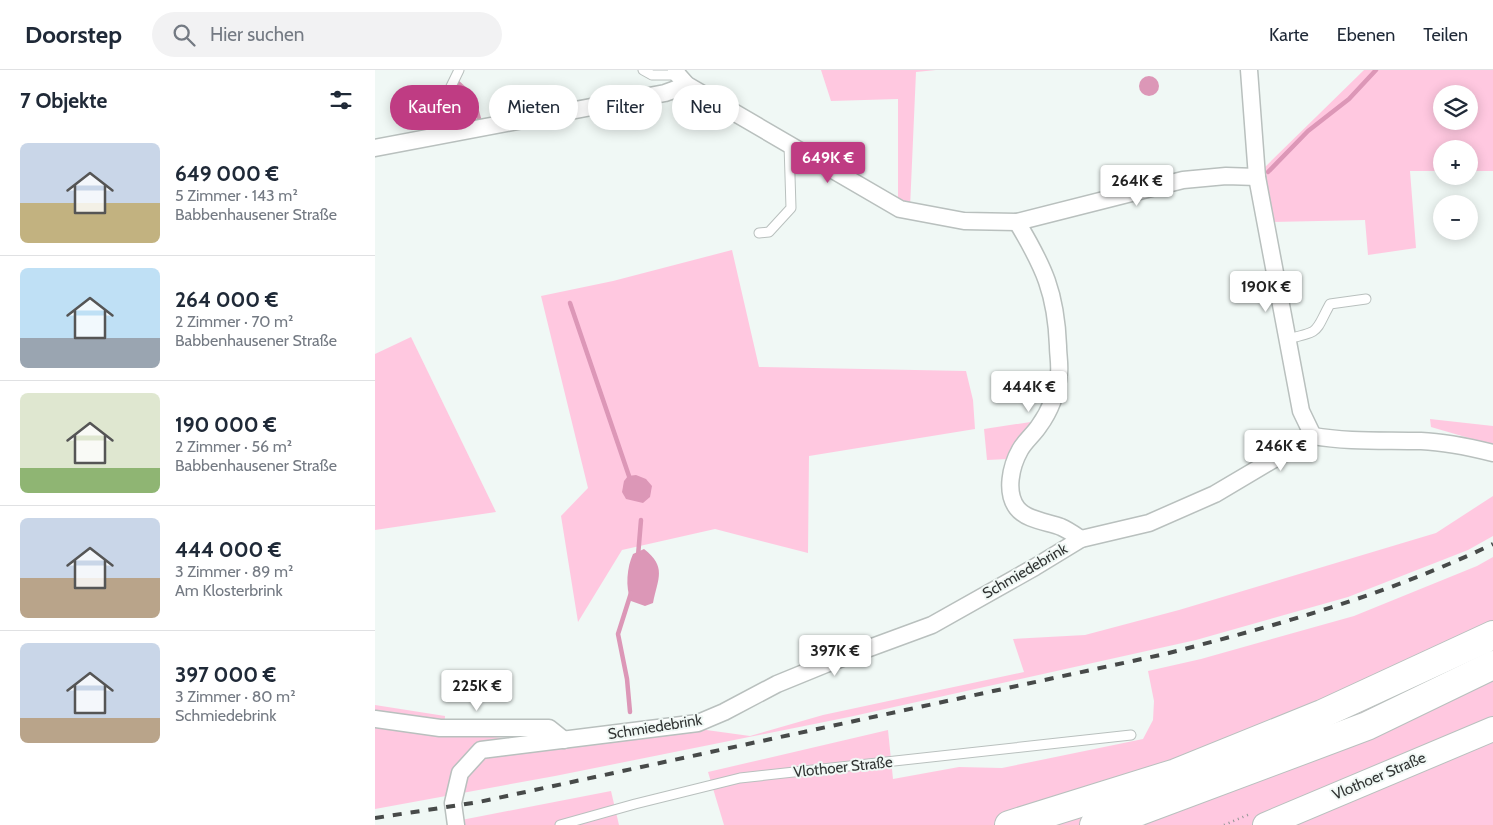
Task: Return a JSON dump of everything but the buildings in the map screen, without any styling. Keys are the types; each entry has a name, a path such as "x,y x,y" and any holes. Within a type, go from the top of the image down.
{"highway":[{"path":"1009,825 1176,773 1322,714 1493,636"},
{"path":"1094,825 1140,811 1367,726 1493,665"}],"main road":[{"name":"Vlothoer Straße","path":"1265,825 1493,729"}],"street":[{"path":"1249,70 1257,178 1301,411 1313,436 1333,439 1423,441 1459,445 1493,454"},
{"path":"375,148 665,93 677,75 789,144 901,208 964,221 1017,222 1183,180 1226,176 1257,178"},
{"path":"1017,222 1035,251 1047,277 1054,302 1059,373 1054,399 1040,426 1021,449 1015,460 1011,480 1011,499 1018,510 1030,518 1064,528 1081,539"},
{"name":"Schmiedebrink","path":"456,825 453,803 460,773 481,750 698,724 777,684 932,625 1081,539 1149,523 1215,494 1313,436"},
{"path":"375,719 440,728 549,728 564,740"}],"lane":[{"path":"431,136 439,111 459,70"},
{"path":"643,70 652,75 677,75"},
{"path":"759,233 769,232 791,208 789,144"},
{"path":"1287,339 1312,333 1319,326 1329,304 1366,299"},
{"name":"Vlothoer Straße","path":"560,825 740,778 1131,735"}],"shaded area":[{"path":"821,70 936,70 916,72 910,208 898,200 898,99 831,101"},
{"path":"1364,70 1493,70 1493,171 1478,171 1478,140 1433,140 1433,171 1410,171 1416,248 1368,255 1365,220 1272,222 1264,168"},
{"path":"1149,76 1156,79 1159,86 1156,93 1149,96 1142,93 1139,86 1142,79"},
{"path":"732,250 759,367 966,371 973,400 975,429 809,456 808,553 715,529 622,550 578,622 561,516 588,488 541,296 613,281"},
{"path":"411,337 496,512 375,530 375,354"},
{"path":"1430,419 1493,426 1493,445 1431,427"},
{"path":"1037,421 1008,459 987,460 984,429"},
{"path":"636,475 646,479 652,486 650,497 643,503 626,499 622,492 624,481 628,476"},
{"path":"1493,496 1493,536 1468,550 1348,597 1196,640 849,717 555,776 375,809 375,705 445,716 444,733 562,743 699,729 750,736 823,715 1024,672 1013,639 1085,635 1179,610 1436,533"},
{"path":"644,549 656,562 659,573 653,603 645,606 631,601 627,583 629,565 633,554"},
{"path":"1493,557 1493,825 724,825 708,772 888,730 893,779 959,767 1002,768 1143,739 1153,720 1154,701 1148,671 1201,659 1354,616 1477,566"},
{"path":"611,791 619,825 452,825 451,822"}],"waterway":[{"path":"1268,172 1308,131 1349,99 1376,70"},
{"path":"570,303 630,479"},
{"path":"638,556 641,520"},
{"path":"630,712 627,679 618,634 631,593"}],"railway":[{"path":"375,818 479,802 1165,654 1249,632 1372,594 1413,579 1493,544"}]}
